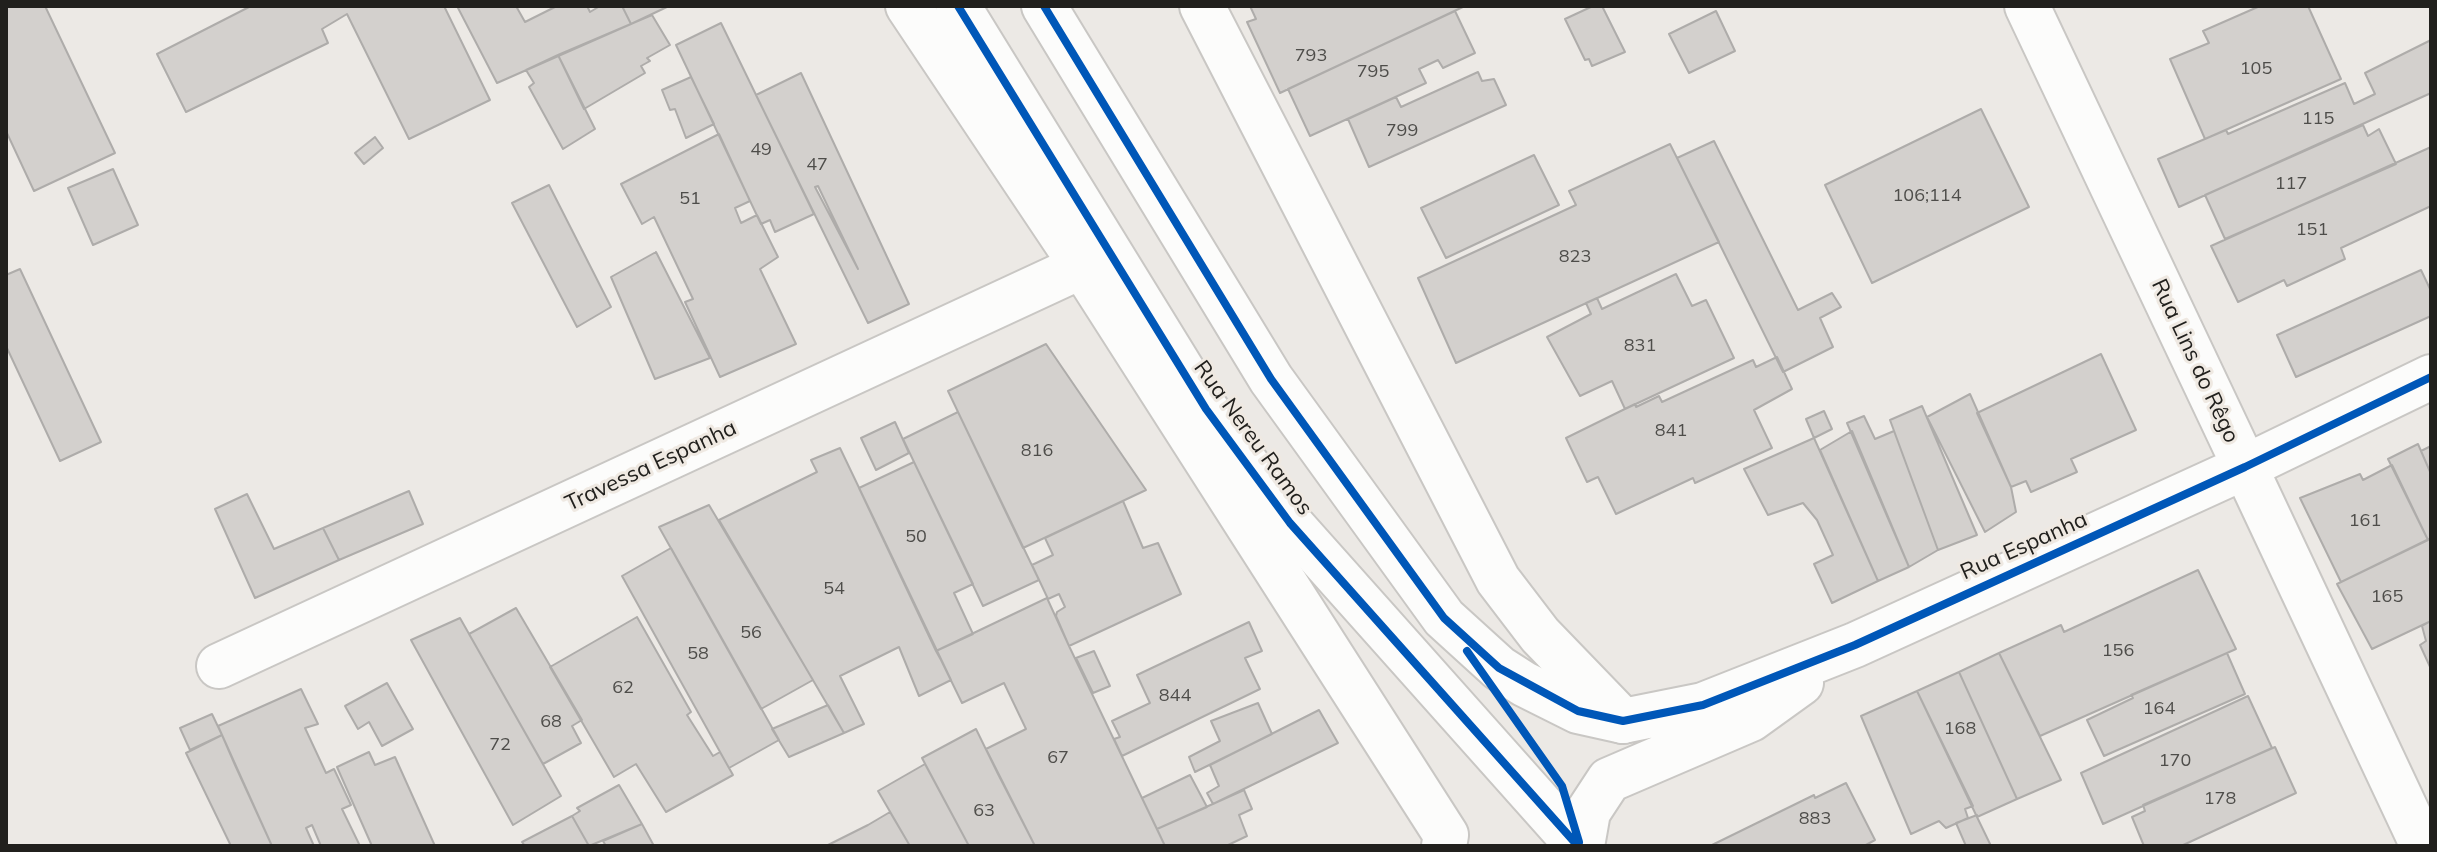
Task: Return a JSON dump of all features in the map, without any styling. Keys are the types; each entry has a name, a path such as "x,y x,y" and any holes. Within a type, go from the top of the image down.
{"street":[{"name":"Rua Nereu Ramos","path":"908,6 1082,266 1445,840"},
{"name":"Rua Nereu Ramos","path":"958,6 1206,409 1290,523 1580,846"},
{"path":"1044,6 1271,379 1444,618 1499,668 1524,684 1578,711 1623,721"},
{"path":"1202,6 1498,580 1540,635 1623,721"},
{"name":"Rua Lins do Rêgo","path":"2027,6 2423,846"},
{"name":"Travessa Espanha","path":"219,666 1082,266"},
{"name":"Rua Espanha","path":"1623,721 1703,705 1855,645 2245,467 2431,377"},
{"name":"Rua Espanha","path":"1580,846 1588,812 1609,780 1751,719 1855,645"}],"building":[{"path":"6,6 45,6 115,153 34,191 6,131"},
{"path":"251,6 444,6 490,100 409,139 347,14 322,29 328,43 186,112 157,54"},
{"path":"457,6 516,6 525,22 557,6 587,6 590,12 600,6 622,6 631,24 497,83"},
{"path":"622,6 669,6 631,24"},
{"path":"1250,6 1465,6 1280,93 1247,22 1256,19"},
{"path":"1593,6 1602,6 1625,52 1592,66 1589,59 1585,60 1565,19"},
{"path":"2260,6 2308,6 2341,79 2205,139 2170,59 2209,43 2203,31"},
{"path":"1455,11 1475,53 1443,68 1438,60 1419,69 1426,83 1310,136 1288,89"},
{"path":"1716,11 1735,51 1689,73 1669,34"},
{"path":"652,15 670,45 647,58 650,61 641,66 645,73 584,109 558,55"},
{"path":"721,23 814,214 775,232 770,220 761,224 676,45"},
{"path":"2431,40 2431,93 2179,207 2158,159 2226,130 2228,134 2345,83 2354,104 2375,94 2365,73"},
{"path":"558,55 595,129 563,149 529,87 534,83 526,70"},
{"path":"1478,72 1482,81 1494,79 1506,105 1369,167 1348,119 1396,97 1401,107"},
{"path":"801,73 909,304 868,323 756,95","holes":["818,186 858,269 815,187"]},
{"path":"691,77 714,124 686,138 675,109 670,110 662,90"},
{"path":"1981,109 2029,207 1872,283 1825,185"},
{"path":"2363,125 2368,136 2379,129 2396,164 2225,239 2205,195"},
{"path":"719,134 750,201 735,208 741,223 757,215 778,257 760,269 796,344 720,377 685,302 693,299 654,217 642,224 621,184"},
{"path":"375,137 383,148 364,164 355,153"},
{"path":"1714,141 1798,310 1832,293 1841,307 1820,318 1833,347 1783,372 1677,158"},
{"path":"1670,144 1719,242 1456,363 1418,278 1576,205 1569,191"},
{"path":"2431,147 2431,206 2341,248 2345,259 2287,286 2284,280 2238,302 2211,246"},
{"path":"1534,155 1559,205 1446,258 1421,208"},
{"path":"113,169 138,225 93,245 68,188"},
{"path":"549,185 611,307 577,327 512,203"},
{"path":"656,252 710,358 655,379 611,277"},
{"path":"20,269 101,442 60,461 6,346 6,275"},
{"path":"2421,270 2431,291 2431,316 2296,377 2277,335"},
{"path":"1676,274 1692,306 1706,300 1734,358 1625,409 1612,381 1580,396 1547,337 1591,314 1586,303 1597,298 1602,309"},
{"path":"1046,344 1146,490 1023,548 948,391"},
{"path":"2101,354 2136,430 2071,459 2077,472 2031,492 2026,481 2011,487 1977,413"},
{"path":"1777,357 1792,389 1754,410 1772,448 1695,483 1693,478 1616,514 1598,477 1587,482 1566,438 1635,404 1636,407 1659,396 1662,402 1753,360 1756,367"},
{"path":"1970,394 2011,487 2016,512 1985,532 1927,417"},
{"path":"1922,406 1977,535 1938,550 1890,420"},
{"path":"1824,411 1832,429 1814,438 1806,419"},
{"path":"958,412 1039,580 983,606 903,439"},
{"path":"1864,416 1875,439 1894,431 1938,550 1909,567 1847,423"},
{"path":"895,422 909,453 876,470 861,438"},
{"path":"1852,431 1909,567 1878,581 1820,450"},
{"path":"1814,438 1878,581 1832,603 1814,564 1833,555 1817,520 1803,503 1768,515 1744,469"},
{"path":"2418,444 2431,474 2431,538 2428,540 2388,459"},
{"path":"2431,446 2431,474 2421,451"},
{"path":"840,448 951,680 919,696 899,647 840,676 864,724 844,733 719,520 817,472 811,460"},
{"path":"914,462 973,584 954,593 973,634 936,651 859,488"},
{"path":"2392,465 2428,540 2341,582 2300,498 2360,474 2363,480"},
{"path":"409,491 423,524 339,560 323,528"},
{"path":"247,494 274,549 323,528 339,560 255,598 215,509"},
{"path":"1123,501 1143,548 1158,543 1181,594 1069,646 1056,616 1065,607 1059,594 1048,599 1032,565 1053,555 1045,538"},
{"path":"709,505 813,680 761,709 659,527"},
{"path":"2431,538 2431,621 2372,649 2337,584"},
{"path":"671,548 779,740 729,768 622,576"},
{"path":"2198,570 2236,649 2040,736 1999,653 2061,625 2064,632"},
{"path":"1047,598 1165,846 1035,846 986,749 1026,729 1004,683 962,703 936,651"},
{"path":"516,608 582,720 572,726 581,743 543,764 469,634"},
{"path":"637,617 691,712 687,715 713,756 720,752 733,775 666,812 636,764 614,777 550,667"},
{"path":"460,618 561,796 513,825 411,640"},
{"path":"2431,621 2431,669 2420,645 2426,641 2422,626"},
{"path":"1249,622 1262,651 1245,658 1260,689 1122,756 1114,739 1120,737 1112,721 1150,703 1137,675"},
{"path":"1094,651 1110,686 1093,693 1076,658"},
{"path":"1999,653 2061,780 2017,799 1959,672"},
{"path":"2227,653 2245,694 2104,756 2087,720 2133,698 2131,695"},
{"path":"1959,672 2017,799 1977,817 1917,691"},
{"path":"387,683 413,729 382,746 369,722 358,729 345,706"},
{"path":"301,689 318,724 305,728 326,773 334,769 351,805 342,809 360,846 321,846 312,825 306,828 314,846 272,846 218,726"},
{"path":"1917,691 1973,806 1965,809 1968,818 1946,828 1939,821 1911,834 1861,716"},
{"path":"2248,696 2272,748 2103,824 2081,773"},
{"path":"1258,703 1272,734 1195,772 1189,757 1220,741 1211,721"},
{"path":"828,705 844,733 789,757 772,729"},
{"path":"1319,710 1338,743 1213,804 1207,793 1219,786 1210,765"},
{"path":"212,714 222,735 190,750 180,728"},
{"path":"976,729 1035,846 969,846 922,758"},
{"path":"222,735 272,846 231,846 186,753"},
{"path":"2275,747 2296,793 2181,846 2144,846 2132,817 2145,811 2143,805"},
{"path":"369,752 375,765 395,757 435,846 372,846 337,767"},
{"path":"925,764 969,846 910,846 878,791"},
{"path":"1190,775 1207,807 1157,829 1142,798"},
{"path":"1846,783 1875,840 1864,846 1710,846 1814,795 1815,798"},
{"path":"619,785 642,824 589,846 572,816 580,811 577,808"},
{"path":"1244,790 1252,809 1239,815 1247,836 1226,846 1165,846 1157,829"},
{"path":"890,812 910,846 826,846 868,825"},
{"path":"1977,815 1991,846 1966,846 1956,823"},
{"path":"572,816 589,846 525,846 522,842"},
{"path":"642,824 654,846 606,846 603,841"}],"cycle path":[{"path":"958,6 1206,409 1290,523 1578,846"},
{"path":"1044,6 1271,379 1444,618 1499,668 1578,711 1623,721 1703,705 1855,645 2245,467 2431,377"},
{"path":"1467,651 1562,786 1579,842"}]}
